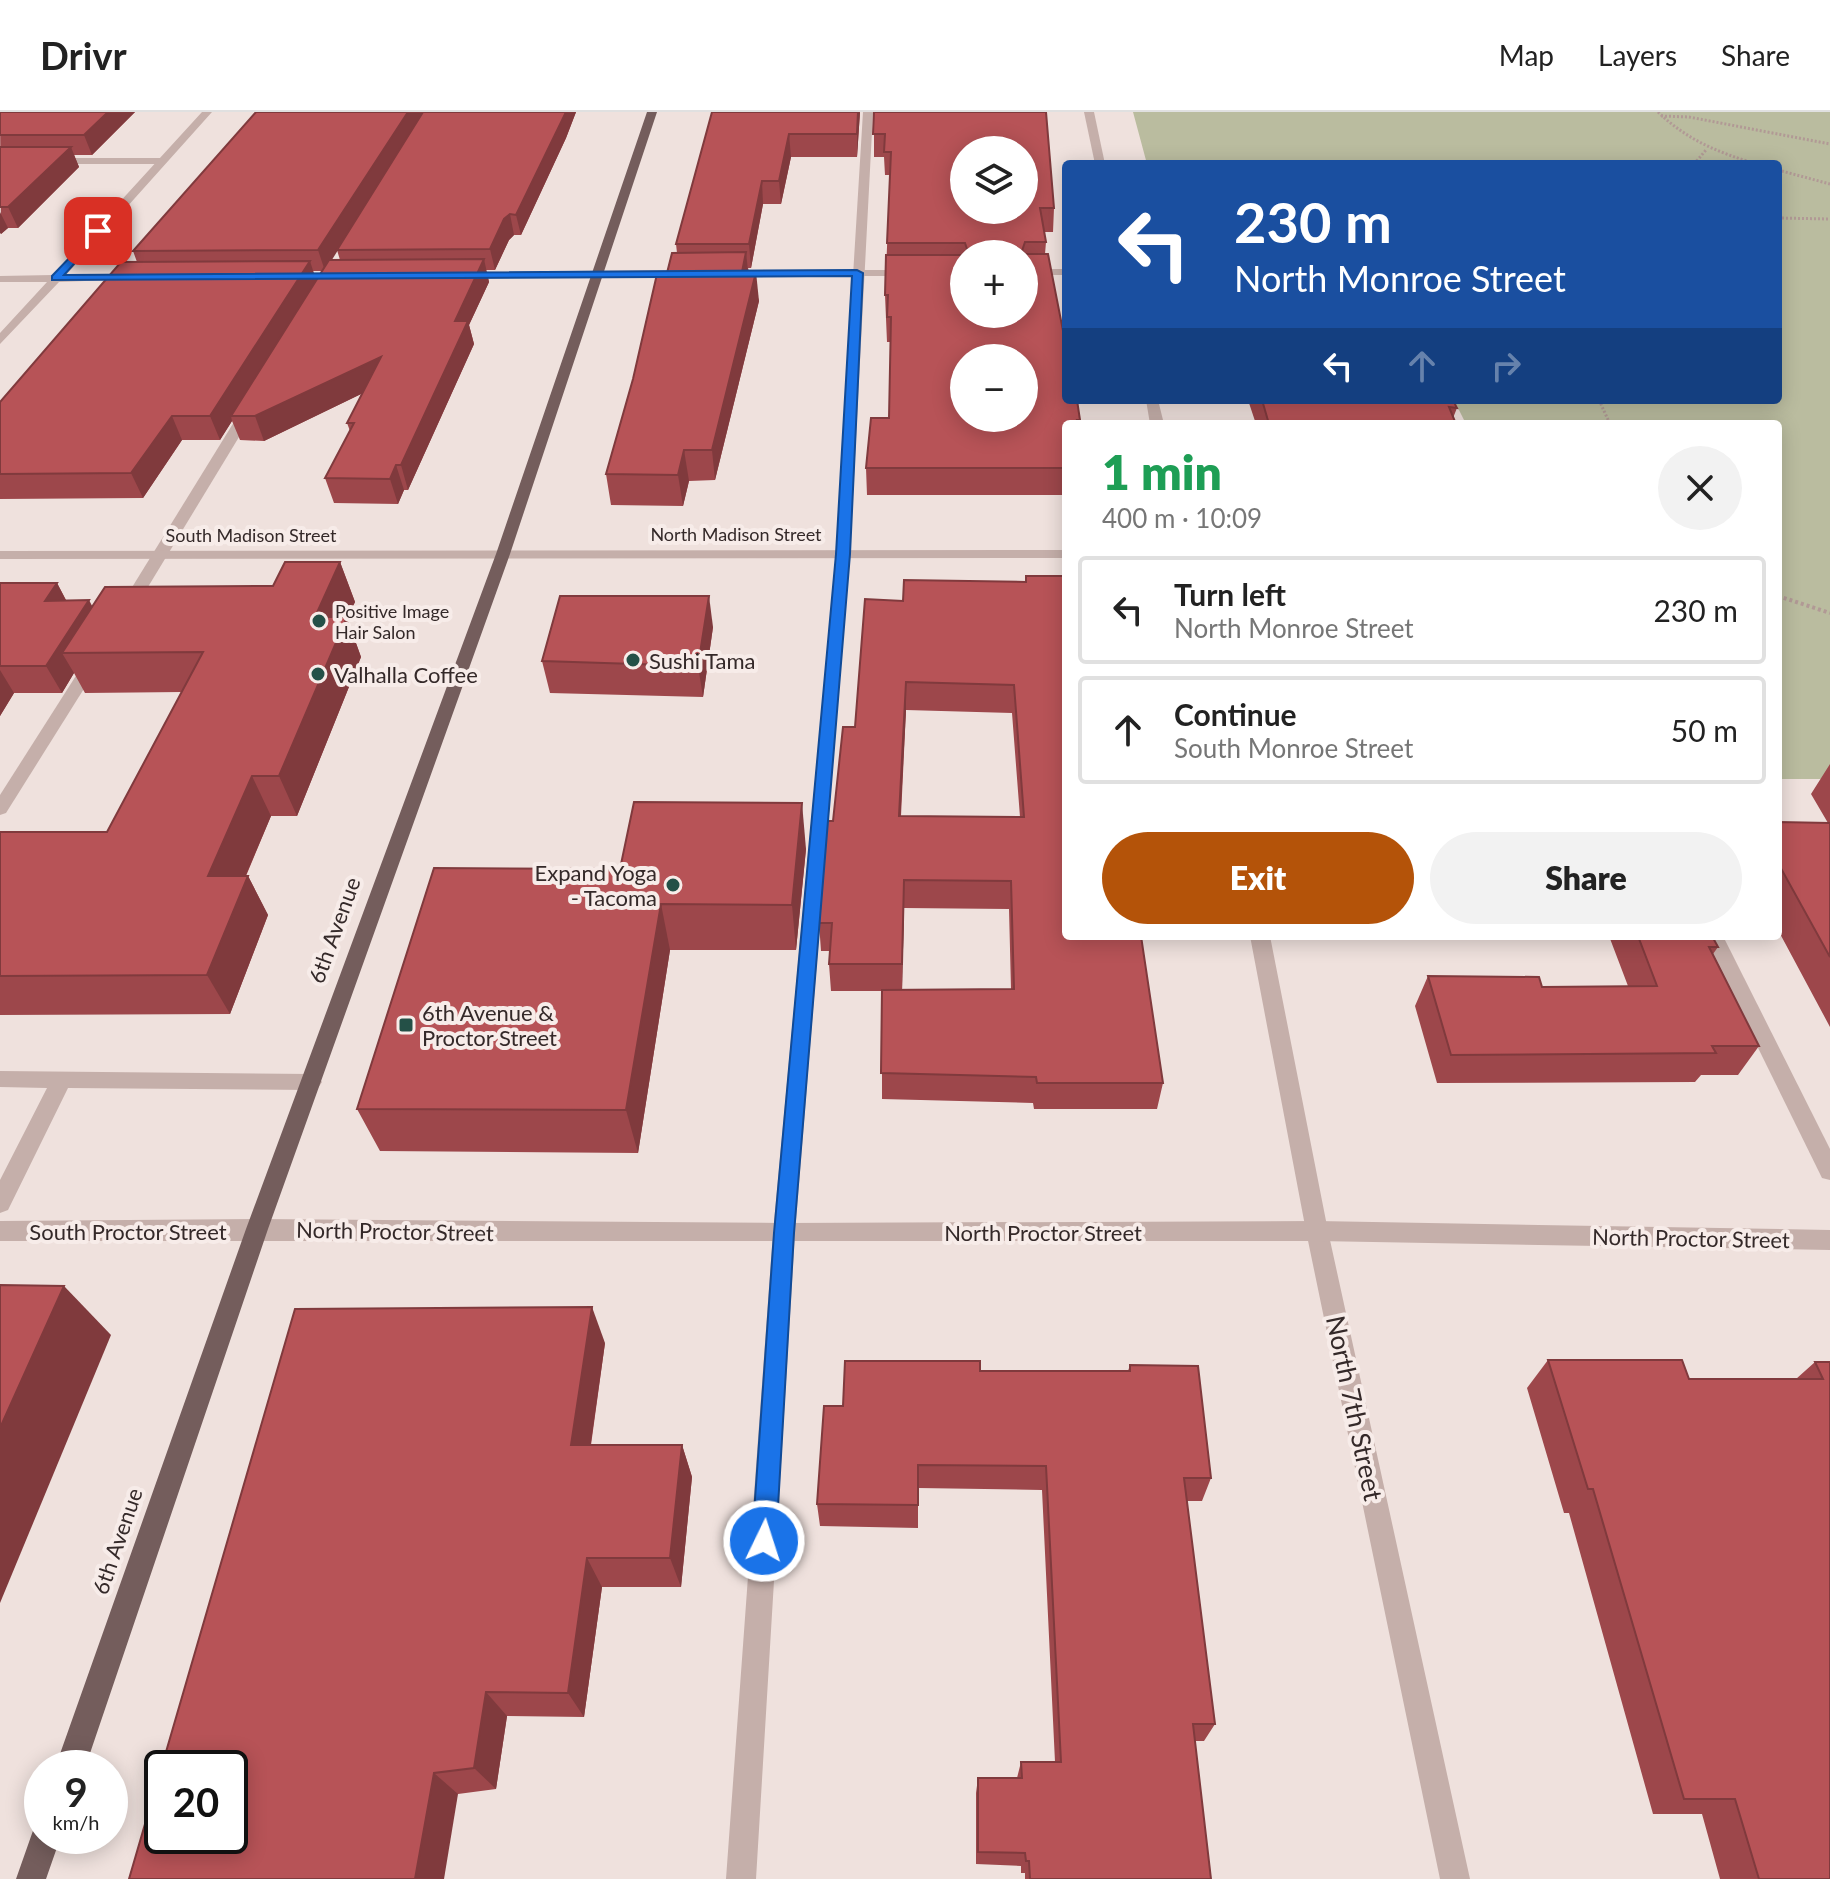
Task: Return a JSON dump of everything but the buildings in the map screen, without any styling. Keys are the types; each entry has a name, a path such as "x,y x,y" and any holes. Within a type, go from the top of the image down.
{"main road":[{"name":"6th Avenue","path":"76,1750 257,1229 503,554 652,112"},
{"path":"31,1879 40,1854"}],"street":[{"path":"0,340 207,112"},
{"path":"741,1879 784,1233 843,554 868,112"},
{"path":"1089,112 1099,160"},
{"path":"0,161 162,161"},
{"path":"1038,272 1062,272"},
{"path":"453,275 698,273"},
{"path":"714,273 950,273"},
{"path":"0,279 147,277"},
{"path":"118,622 257,395"},
{"name":"North Madison Street","path":"503,554 1062,554"},
{"name":"South Madison Street","path":"0,555 503,554"},
{"path":"0,809 101,649"},
{"name":"North 7th Street","path":"1261,940 1317,1231 1455,1879"},
{"path":"1715,940 1830,1171"},
{"path":"0,1079 311,1082"},
{"path":"0,1203 61,1080"},
{"name":"North Proctor Street","path":"257,1229 784,1233 1317,1231 1830,1240"},
{"name":"South Proctor Street","path":"0,1231 257,1229"}],"path":[{"path":"1658,112 1674,130 1706,150 1742,160"},
{"path":"1661,116 1689,117 1830,144"},
{"path":"1697,160 1706,150"},
{"path":"1782,171 1830,184"},
{"path":"1782,218 1830,219"},
{"path":"1782,597 1830,613"}],"green space":[{"path":"1133,112 1830,112 1830,779 1782,779 1782,420 1464,420 1456,404 1782,404 1782,160 1146,160"}],"place":[{"name":"Positive Image Hair Salon","path":"319,621"},
{"name":"Sushi Tama","path":"633,660"},
{"name":"Valhalla Coffee","path":"318,674"},
{"name":"Expand Yoga - Tacoma","path":"673,885"},
{"name":"6th Avenue & Proctor Street","path":"406,1025"}],"route":[{"path":"98,231 56,278 857,273 843,554 784,1233 764,1541"}]}
